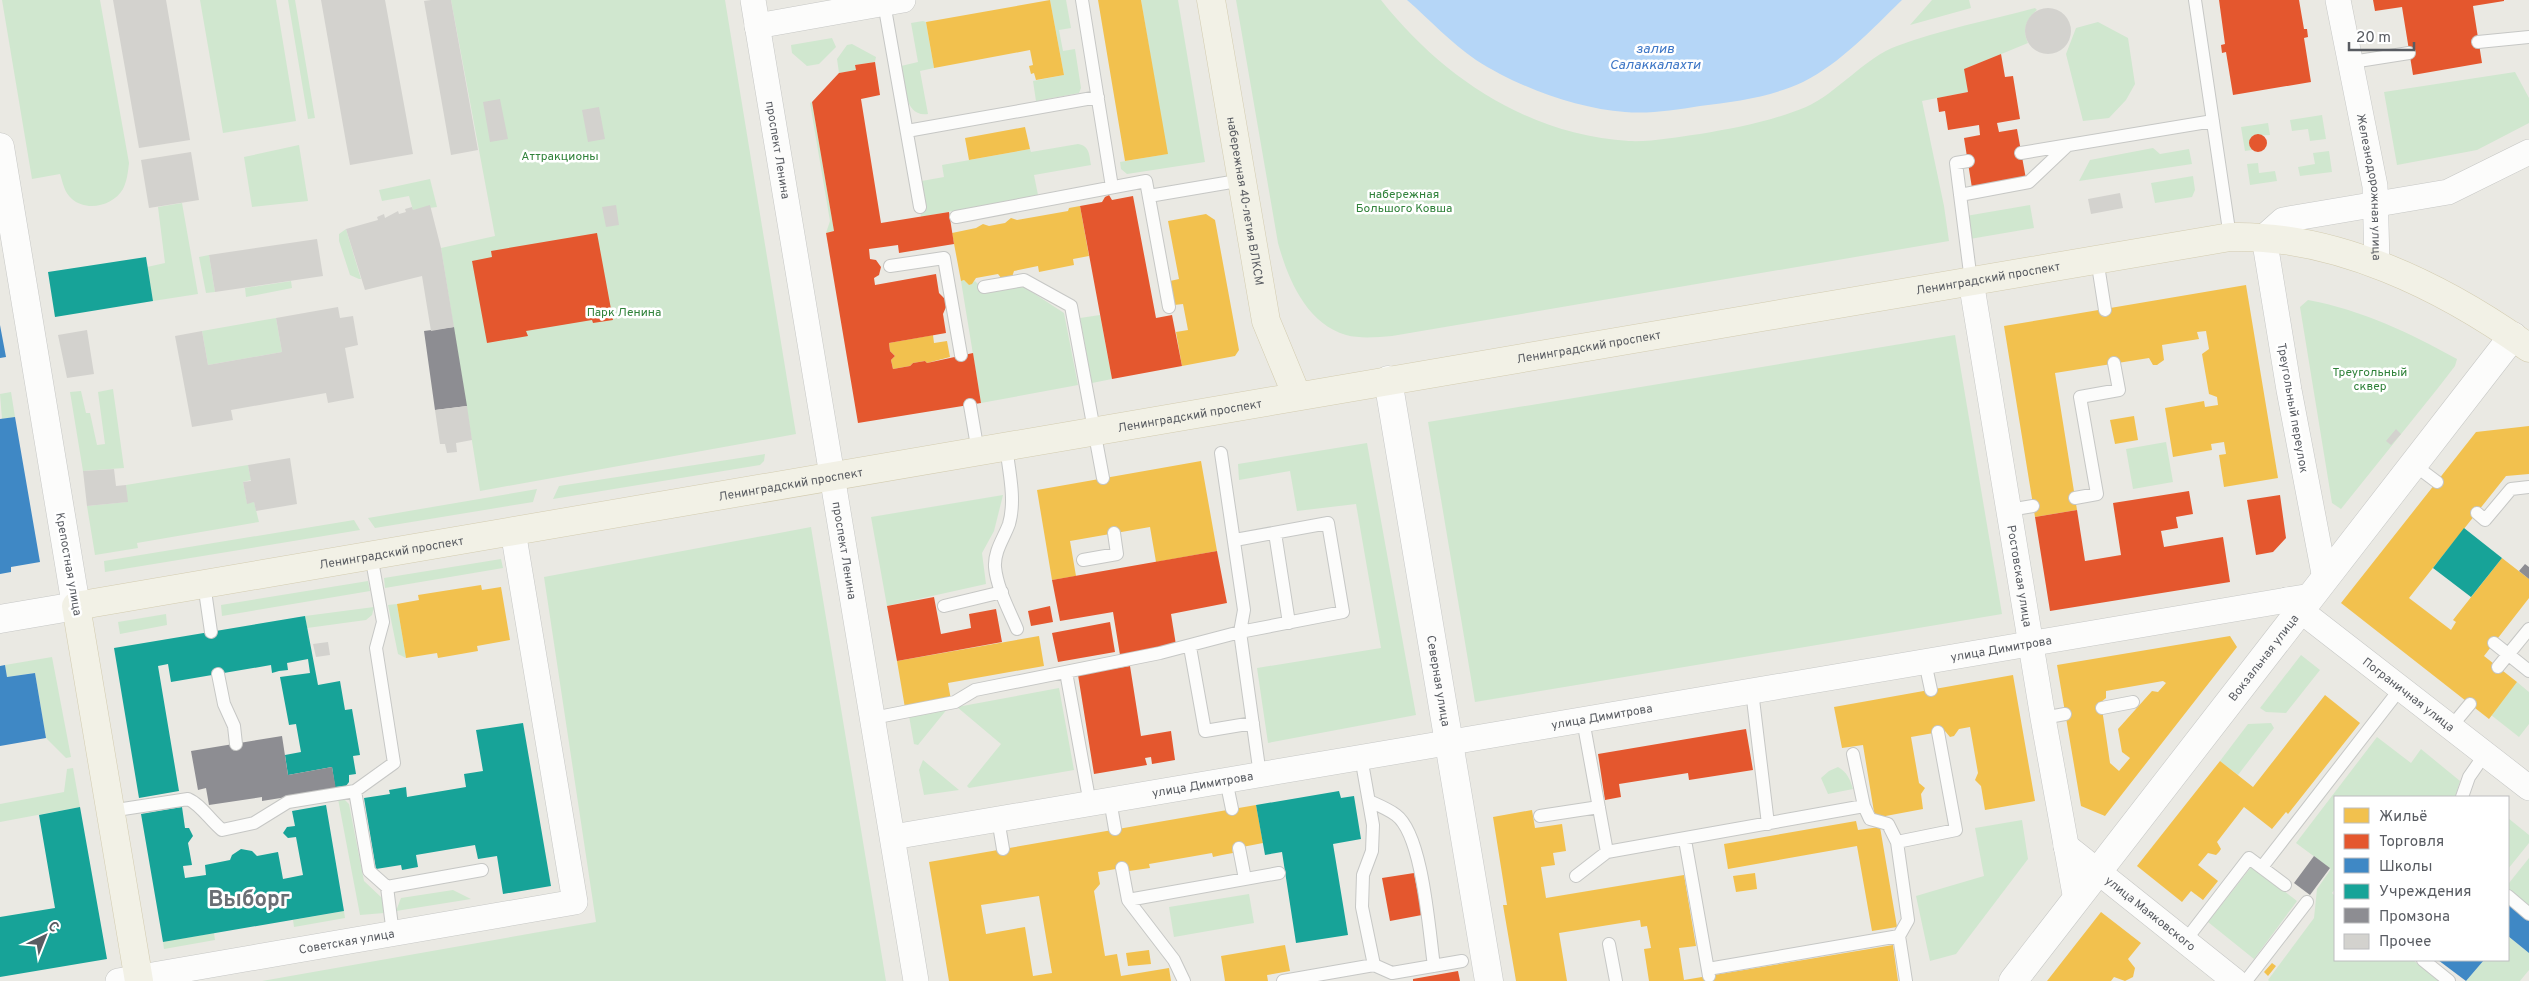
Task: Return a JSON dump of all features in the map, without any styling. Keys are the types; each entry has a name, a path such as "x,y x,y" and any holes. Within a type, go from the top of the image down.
{"main road":[{"name":"набережная 40-летия ВЛКСМ","path":"1211,0 1266,322 1297,396"},
{"name":"Ленинградский проспект","path":"76,606 834,478 1388,380 2230,236 2264,236 2313,243 2377,263"},
{"name":"Железнодорожная улица","path":"2377,263 2468,309 2521,342"},
{"name":"Крепостная улица","path":"76,606 110,812 132,980"}],"street":[{"name":"проспект Ленина","path":"753,0 834,478 916,981"},
{"name":"Железнодорожная улица","path":"2338,0 2376,186 2377,263"},
{"path":"757,26 887,2"},
{"name":"Крепостная улица","path":"0,147 76,606"},
{"path":"2264,236 2283,220 2448,192 2529,152"},
{"name":"Треугольный переулок","path":"2264,236 2304,472 2306,596"},
{"name":"Ростовская улица","path":"1971,281 2031,644 2054,716 2066,846 2076,900"},
{"name":"Вокзальная улица","path":"2013,981 2306,596 2413,464 2521,342"},
{"name":"Северная улица","path":"1388,380 1489,981"},
{"name":"Советская улица","path":"132,980 575,902 513,531"},
{"name":"улица Димитрова","path":"892,837 2306,596"},
{"name":"Пограничная улица","path":"2306,596 2400,689 2527,784"},
{"name":"Ленинградский проспект","path":"0,619 76,606"},
{"name":"улица Маяковского","path":"2066,846 2235,981"}],"lane":[{"path":"1082,0 1112,187"},
{"path":"2195,0 2230,236"},
{"path":"887,2 920,207"},
{"path":"2478,42 2529,37"},
{"path":"2352,62 2409,53"},
{"path":"907,131 1098,97"},
{"path":"2021,153 2213,120"},
{"path":"1960,195 2029,182 2067,146"},
{"path":"1968,162 1956,163 1971,281"},
{"path":"1149,196 1242,180"},
{"path":"956,217 1146,181 1169,307"},
{"path":"890,266 944,258 961,355"},
{"path":"2097,259 2105,310"},
{"path":"984,287 1024,280 1071,306 1103,478"},
{"path":"2076,498 2097,494 2080,398 2119,390 2114,364"},
{"path":"970,405 978,452"},
{"path":"1006,447 1012,493 1010,522 998,549 995,567 1002,592 1017,629"},
{"path":"1221,453 1244,610 1240,632 1260,775"},
{"path":"2413,464 2437,482"},
{"path":"2476,513 2485,520 2511,489 2529,487"},
{"path":"2008,510 2033,506"},
{"path":"873,718 955,702 975,690 1190,646 1240,632 1343,612 1328,523 1235,540"},
{"path":"1083,560 1117,554 1114,533"},
{"path":"1275,533 1289,623"},
{"path":"110,812 188,799 194,802 222,830 254,823 288,802 355,792 394,762 376,648 383,622 371,555"},
{"path":"204,584 211,632"},
{"path":"944,606 1002,592"},
{"path":"2498,667 2529,629"},
{"path":"2494,643 2529,671"},
{"path":"1190,646 1206,731 1253,723"},
{"path":"1925,662 1931,690"},
{"path":"1066,672 1100,802 1115,829"},
{"path":"218,674 224,704 234,726 236,744"},
{"path":"2262,867 2400,689"},
{"path":"1752,691 1768,824"},
{"path":"2102,708 2133,702"},
{"path":"2450,728 2470,704"},
{"path":"1583,720 1607,852"},
{"path":"1897,842 1956,830 1938,732"},
{"path":"1853,754 1864,806 1870,819 1888,824 1897,842 1908,920 1900,936 1906,981"},
{"path":"2462,796 2469,777 2485,754"},
{"path":"1361,757 1373,824 1372,851 1363,875 1362,907 1374,965"},
{"path":"1226,780 1232,809"},
{"path":"355,792 369,871 387,887 393,934"},
{"path":"1369,801 1397,816 1412,836 1419,865 1434,966"},
{"path":"1576,876 1607,852 1685,840 1864,806"},
{"path":"1540,816 1599,807"},
{"path":"998,819 1003,849"},
{"path":"1685,840 1709,973 1900,936"},
{"path":"1239,848 1245,879"},
{"path":"2185,941 2249,858 2285,885"},
{"path":"1122,868 1128,900 1174,960 1184,981"},
{"path":"387,887 482,870"},
{"path":"1128,900 1279,873"},
{"path":"2509,897 2529,914"},
{"path":"2246,981 2307,902"},
{"path":"1609,944 1616,981"},
{"path":"1283,981 1337,977 1374,965 1392,973 1462,961"},
{"path":"2424,961 2449,981"}],"green space":[{"path":"2,0 100,0 129,163 123,189 113,200 92,206 78,203 67,193 60,174 32,179"},
{"path":"200,0 276,0 296,121 223,133"},
{"path":"288,0 295,0 315,118 308,119"},
{"name":"Парк Ленина","path":"451,0 725,0 796,434 480,491 441,248 495,236"},
{"path":"1050,0 1066,0 1071,28 1059,30 1063,51 1075,49 1081,88 1079,93 1036,101 1033,81 1064,75"},
{"path":"1141,0 1178,0 1205,162 1127,174 1121,169 1120,162 1167,154"},
{"name":"набережная Большого Ковша","path":"1236,0 1381,0 1431,54 1460,77 1490,97 1522,114 1556,127 1592,136 1629,141 1664,139 1714,132 1754,124 1780,116 1817,101 1874,58 1897,46 1930,35 2035,8 2037,10 2030,17 2026,25 2025,34 2028,43 1965,69 1968,92 1922,101 1944,206 1949,241 1392,336 1363,337 1346,335 1320,321 1301,298 1287,271 1278,243"},
{"path":"1932,0 1969,0 1971,8 1910,25"},
{"path":"926,22 934,68 920,71 928,114 920,114 910,105 901,66 918,62 911,23"},
{"path":"2098,22 2128,38 2135,84 2126,100 2109,118 2083,121 2066,54 2076,28"},
{"path":"832,38 836,47 819,64 807,66 792,53 791,45"},
{"path":"852,44 876,57 875,62 855,65 856,70 839,73 837,59 847,45"},
{"path":"2515,72 2529,98 2529,123 2477,150 2397,165 2384,92"},
{"path":"812,102 834,231 826,233 830,221 810,103"},
{"path":"2322,115 2326,139 2310,141 2308,129 2292,131 2290,120"},
{"path":"2268,123 2270,135 2252,136 2249,144 2252,150 2245,151 2241,127"},
{"path":"1078,144 1087,149 1091,165 1034,175 1038,195 921,217 916,182 944,177 942,165 1030,149 1031,152"},
{"path":"299,145 308,201 252,207 244,157"},
{"path":"2153,148 2160,154 2189,149 2192,164 2079,181 2090,160"},
{"path":"2329,151 2332,172 2300,176 2298,167 2315,164 2313,153"},
{"path":"2258,163 2259,173 2275,171 2277,181 2250,185 2247,164"},
{"path":"2193,176 2195,190 2192,197 2155,203 2151,183"},
{"path":"430,179 437,207 413,210 409,196 382,201 379,190"},
{"path":"182,203 198,294 153,301 147,267 165,263 158,207"},
{"path":"2030,205 2034,228 1964,240 1960,217"},
{"path":"346,229 361,279 350,275 339,241 339,234"},
{"path":"209,255 215,292 206,293 199,257"},
{"path":"964,280 969,285 975,281 981,293 1021,285 1064,313 1078,385 981,403 961,281"},
{"path":"291,281 292,288 246,297 245,288"},
{"name":"Треугольный сквер","path":"2308,300 2328,304 2385,323 2457,359 2455,366 2438,388 2341,509 2332,503 2300,307"},
{"path":"1100,315 1112,379 1092,383 1080,318"},
{"path":"276,318 282,352 208,365 202,331"},
{"path":"1955,335 2002,614 1475,702 1428,422"},
{"path":"113,389 124,468 83,471 70,392 81,391 86,413 90,413 97,445 105,444 98,392"},
{"path":"11,392 15,417 2,419 0,394"},
{"path":"2166,442 2173,482 2133,489 2126,449"},
{"path":"1367,443 1416,715 1268,743 1257,668 1381,648 1356,504 1297,511 1290,471 1239,480 1238,464"},
{"path":"765,454 764,461 760,465 553,499 559,486"},
{"path":"248,465 251,480 243,482 247,503 254,502 259,522 137,543 138,548 95,555 87,506 127,502 126,485"},
{"path":"537,489 533,502 375,528 368,518"},
{"path":"1003,495 994,531 982,553 986,584 887,606 871,517"},
{"path":"354,520 360,530 105,572 104,561"},
{"path":"811,527 886,981 262,981 596,922 544,577"},
{"path":"501,559 503,568 385,588 384,578"},
{"path":"368,581 370,591 222,616 221,605"},
{"path":"397,604 406,658 398,654 388,605"},
{"path":"374,607 372,615 366,620 307,628 305,616"},
{"path":"166,614 167,625 120,634 118,622"},
{"path":"2301,655 2320,670 2286,713 2266,712 2260,708"},
{"path":"52,657 71,757 66,758 46,738 35,673 7,677 5,665"},
{"path":"2517,682 2529,692 2529,724 2519,737 2491,715"},
{"path":"1059,688 1074,770 969,788 967,786 1001,744 957,707"},
{"path":"948,708 918,745 914,744 909,716"},
{"path":"2271,723 2274,728 2238,775 2220,761 2248,724"},
{"path":"2377,737 2411,763 2421,749 2460,781 2455,796 2334,796 2334,890 2332,893 2334,895 2334,961 2414,961 2439,981 2269,981 2314,918 2317,889 2331,869 2296,843"},
{"path":"923,760 959,790 924,795 919,770"},
{"path":"1838,767 1848,776 1853,789 1828,794 1821,778 1829,771"},
{"path":"73,768 80,807 0,822 0,804 64,792 67,769"},
{"path":"338,799 344,799 349,804 364,881 382,898 384,913 360,915"},
{"path":"2509,819 2529,835 2529,843 2509,868"},
{"path":"2022,820 2028,859 1956,954 1930,961 1916,896 1984,876 1975,828"},
{"path":"2529,858 2529,909 2509,892 2509,883"},
{"path":"2252,866 2297,901 2254,959 2208,922"},
{"path":"453,890 471,899 396,911 401,898"},
{"path":"1249,894 1254,923 1174,937 1169,907"},
{"path":"344,911 345,918 294,927 293,920"},
{"path":"214,933 215,940 164,949 163,942"},
{"path":"2509,937 2529,953 2529,970 2520,981 2466,981 2483,961 2509,961"}],"water":[{"name":"залив Салаккалахти","path":"1407,0 1902,0 1868,34 1843,55 1803,82 1778,92 1740,101 1662,111 1634,112 1606,110 1567,101 1509,79 1476,60 1449,39"}],"building: Жильё":[{"path":"1050,0 1064,75 1036,80 1034,73 1031,74 1029,66 1033,65 1030,50 934,68 926,22"},
{"path":"1098,0 1141,0 1168,154 1125,161"},
{"path":"1025,127 1030,149 969,160 965,138"},
{"path":"1080,206 1089,256 1073,259 1074,265 1039,272 1038,266 1014,271 1012,277 1002,279 998,274 976,278 969,285 964,280 961,281 952,233 976,228 983,224 989,226 1005,223 1011,218 1017,220 1068,211 1069,208"},
{"path":"1206,214 1215,220 1239,350 1235,356 1182,366 1176,332 1188,330 1183,304 1174,305 1170,281 1179,279 1168,221"},
{"path":"2246,285 2278,478 2224,487 2219,455 2226,454 2224,442 2211,444 2212,450 2173,457 2165,408 2204,401 2205,407 2218,405 2217,397 2209,394 2202,354 2209,349 2206,331 2197,332 2199,339 2162,345 2164,360 2157,365 2153,365 2149,358 2055,373 2077,510 2035,517 2004,326"},
{"path":"933,335 934,343 947,341 950,357 927,363 925,361 913,363 910,366 893,369 891,360 895,356 890,351 889,343"},
{"path":"2134,416 2138,440 2115,444 2110,420"},
{"path":"2529,426 2529,474 2506,476 2409,598 2451,630 2456,622 2453,620 2502,558 2529,579 2529,598 2484,656 2517,682 2489,719 2341,603 2476,432"},
{"path":"1201,461 1217,551 1156,562 1150,527 1070,541 1076,576 1052,580 1037,490"},
{"path":"481,585 482,590 501,587 510,640 477,646 478,651 438,658 437,653 406,658 397,604 419,600 418,595"},
{"path":"1039,636 1044,666 948,683 951,700 905,708 897,661"},
{"path":"2230,636 2237,647 2105,816 2081,806 2057,665","holes":["2163,681 2166,683 2158,692 2152,691 2118,729 2122,752 2130,758 2119,771 2110,763 2101,702 2106,698 2106,691"]},
{"path":"2013,675 2035,801 1985,810 1981,786 1975,780 1978,773 1970,727 1959,729 1954,736 1950,737 1945,731 1911,737 1919,783 1925,788 1921,794 1923,809 1875,818 1863,745 1842,748 1834,707"},
{"path":"2325,695 2360,723 2288,814 2286,812 2272,829 2244,807 2217,842 2221,849 2219,852 2216,855 2208,853 2198,865 2218,881 2203,900 2191,891 2182,902 2137,866 2220,761 2253,787"},
{"path":"1256,805 1263,843 1232,849 1233,853 1213,857 1212,853 1149,864 1150,868 1129,871 1128,867 1098,872 1100,884 1094,891 1105,956 1117,954 1121,976 1169,968 1171,981 949,981 929,862","holes":["1039,896 1052,973 1033,976 1025,927 986,934 981,905"]},
{"path":"1532,810 1535,828 1562,824 1566,851 1553,853 1555,865 1541,867 1546,898 1684,875 1696,946 1679,948 1684,980 1893,945 1898,981 1649,981 1644,949 1651,948 1647,926 1641,927 1640,920 1559,933 1567,981 1516,981 1503,905 1507,905 1493,817"},
{"path":"1856,821 1858,830 1880,827 1897,927 1872,931 1857,846 1728,869 1724,844"},
{"path":"1755,873 1757,889 1736,892 1733,876"},
{"path":"2101,912 2141,943 2128,959 2135,968 2133,977 2125,981 2114,977 2111,981 2047,981"},
{"path":"1285,945 1290,971 1267,975 1268,981 1225,981 1221,956"},
{"path":"1149,950 1151,964 1128,966 1126,953"},
{"path":"2272,963 2276,966 2268,976 2264,972"}],"building: Торговля":[{"path":"2219,0 2299,0 2304,29 2307,29 2308,37 2304,38 2311,82 2233,95 2226,52 2222,53 2221,45 2225,44"},
{"path":"2373,0 2504,1 2473,6 2482,63 2413,75 2402,7 2375,11"},
{"path":"2001,54 2005,77 2013,76 2020,119 1997,123 1999,132 2017,129 2026,179 1972,188 1964,138 1980,135 1979,125 1948,130 1945,111 1939,112 1937,98 1968,92 1964,69"},
{"path":"875,62 880,95 861,99 881,223 949,212 954,244 899,253 898,245 869,249 870,259 876,260 881,267 879,275 874,278 875,285 936,274 939,293 945,299 946,307 943,314 946,333 889,343 890,351 895,356 891,360 893,369 910,366 913,363 925,361 927,363 973,353 981,403 858,423 826,233 834,231 812,102 839,73 856,70 855,65"},
{"path":"2258,134 2264,137 2267,143 2264,149 2258,152 2252,149 2249,143 2252,137"},
{"path":"1109,195 1112,200 1133,196 1156,318 1172,315 1182,366 1112,379 1080,206 1102,202"},
{"path":"597,233 613,320 593,323 592,320 526,331 528,336 487,343 472,261 492,257 491,251"},
{"path":"2189,491 2193,514 2176,517 2178,528 2161,531 2164,547 2223,537 2230,582 2050,611 2035,517 2077,510 2085,561 2121,555 2113,503"},
{"path":"2280,495 2286,538 2273,552 2256,555 2247,500"},
{"path":"1217,551 1227,603 1171,614 1176,645 1120,655 1113,612 1060,621 1052,580"},
{"path":"934,597 941,634 971,628 969,614 996,609 1002,642 897,661 887,606"},
{"path":"1050,606 1053,622 1031,626 1028,611"},
{"path":"1110,622 1115,652 1058,662 1052,633"},
{"path":"1130,666 1141,736 1171,731 1175,760 1152,764 1151,757 1145,758 1147,765 1094,774 1078,675"},
{"path":"1746,729 1753,770 1689,780 1688,773 1619,784 1621,797 1605,800 1598,754"},
{"path":"1414,873 1422,915 1390,921 1382,878"},
{"path":"1458,971 1460,981 1413,981 1413,979"}],"building: Школы":[{"path":"0,325 6,357 0,358"},
{"path":"15,417 40,562 11,567 11,572 0,574 0,419"},
{"path":"5,665 7,677 35,673 46,738 0,746 0,666"},
{"path":"2509,904 2529,921 2529,953 2509,937"},
{"path":"2439,961 2483,961 2466,981"}],"building: Учреждения":[{"path":"146,257 153,301 55,317 48,272"},
{"path":"2464,528 2502,558 2471,597 2433,568"},
{"path":"305,616 318,685 340,681 345,710 352,709 360,755 353,756 356,774 349,775 349,782 346,786 335,787 332,767 288,775 285,755 301,752 296,724 289,725 280,677 310,673 308,659 287,663 288,670 272,673 271,665 171,682 168,664 158,666 179,791 139,798 114,648"},
{"path":"523,723 551,886 503,894 497,856 478,859 475,845 416,855 418,867 402,870 401,865 376,869 364,798 390,794 389,790 406,787 407,797 466,787 464,774 483,771 476,730"},
{"path":"1339,791 1341,798 1354,796 1361,839 1333,844 1348,935 1296,943 1282,852 1265,855 1256,805"},
{"path":"326,805 344,911 163,942 141,814 182,807 185,828 189,828 193,836 188,843 192,865 183,866 185,878 206,875 205,865 230,860 232,855 241,849 252,851 257,856 278,852 283,879 303,875 296,837 288,838 283,833 287,827 295,826 292,811"},
{"path":"80,807 107,959 0,977 0,917 55,908 39,815"}],"building: Промзона":[{"path":"454,327 467,406 435,410 424,331"},
{"path":"2525,564 2529,567 2529,579 2519,571"},
{"path":"282,736 288,775 332,767 336,789 262,801 262,797 209,805 206,788 198,790 191,751"},
{"path":"2314,856 2330,868 2310,895 2294,883"}],"building: Прочее":[{"path":"113,0 166,0 190,140 139,148"},
{"path":"321,0 385,0 413,154 350,165"},
{"path":"451,0 478,150 451,155 424,1"},
{"path":"2044,8 2052,8 2061,12 2067,18 2071,31 2067,44 2061,50 2052,54 2044,54 2035,50 2029,44 2025,35 2025,27 2029,18 2035,12"},
{"path":"500,99 508,139 490,142 483,102"},
{"path":"599,107 605,139 588,142 582,110"},
{"path":"191,152 199,200 149,208 141,160"},
{"path":"2120,193 2123,208 2091,214 2088,199"},
{"path":"430,205 441,248 454,327 431,331 422,276 365,290 346,229 378,220 377,217 384,214 385,218 398,211 399,214 406,212 405,209 412,207 413,210"},
{"path":"616,205 619,225 606,227 602,207"},
{"path":"317,239 323,276 215,292 209,255"},
{"path":"338,307 340,318 353,316 358,345 345,348 354,398 328,403 326,393 231,410 233,420 192,427 175,336 202,331 208,365 282,352 276,318"},
{"path":"87,330 94,374 67,378 58,335"},
{"path":"467,406 472,440 456,443 457,452 447,453 445,444 440,444 435,410"},
{"path":"2396,429 2401,434 2391,445 2386,441"},
{"path":"290,458 297,504 256,511 254,502 247,504 243,482 251,481 248,465"},
{"path":"114,469 116,486 126,485 128,502 87,506 83,471"},
{"path":"328,642 330,655 316,657 313,644"}],"district":[{"name":"Выборг","path":"249,898"}],"park label":[{"name":"Аттракционы","path":"560,156"}]}
